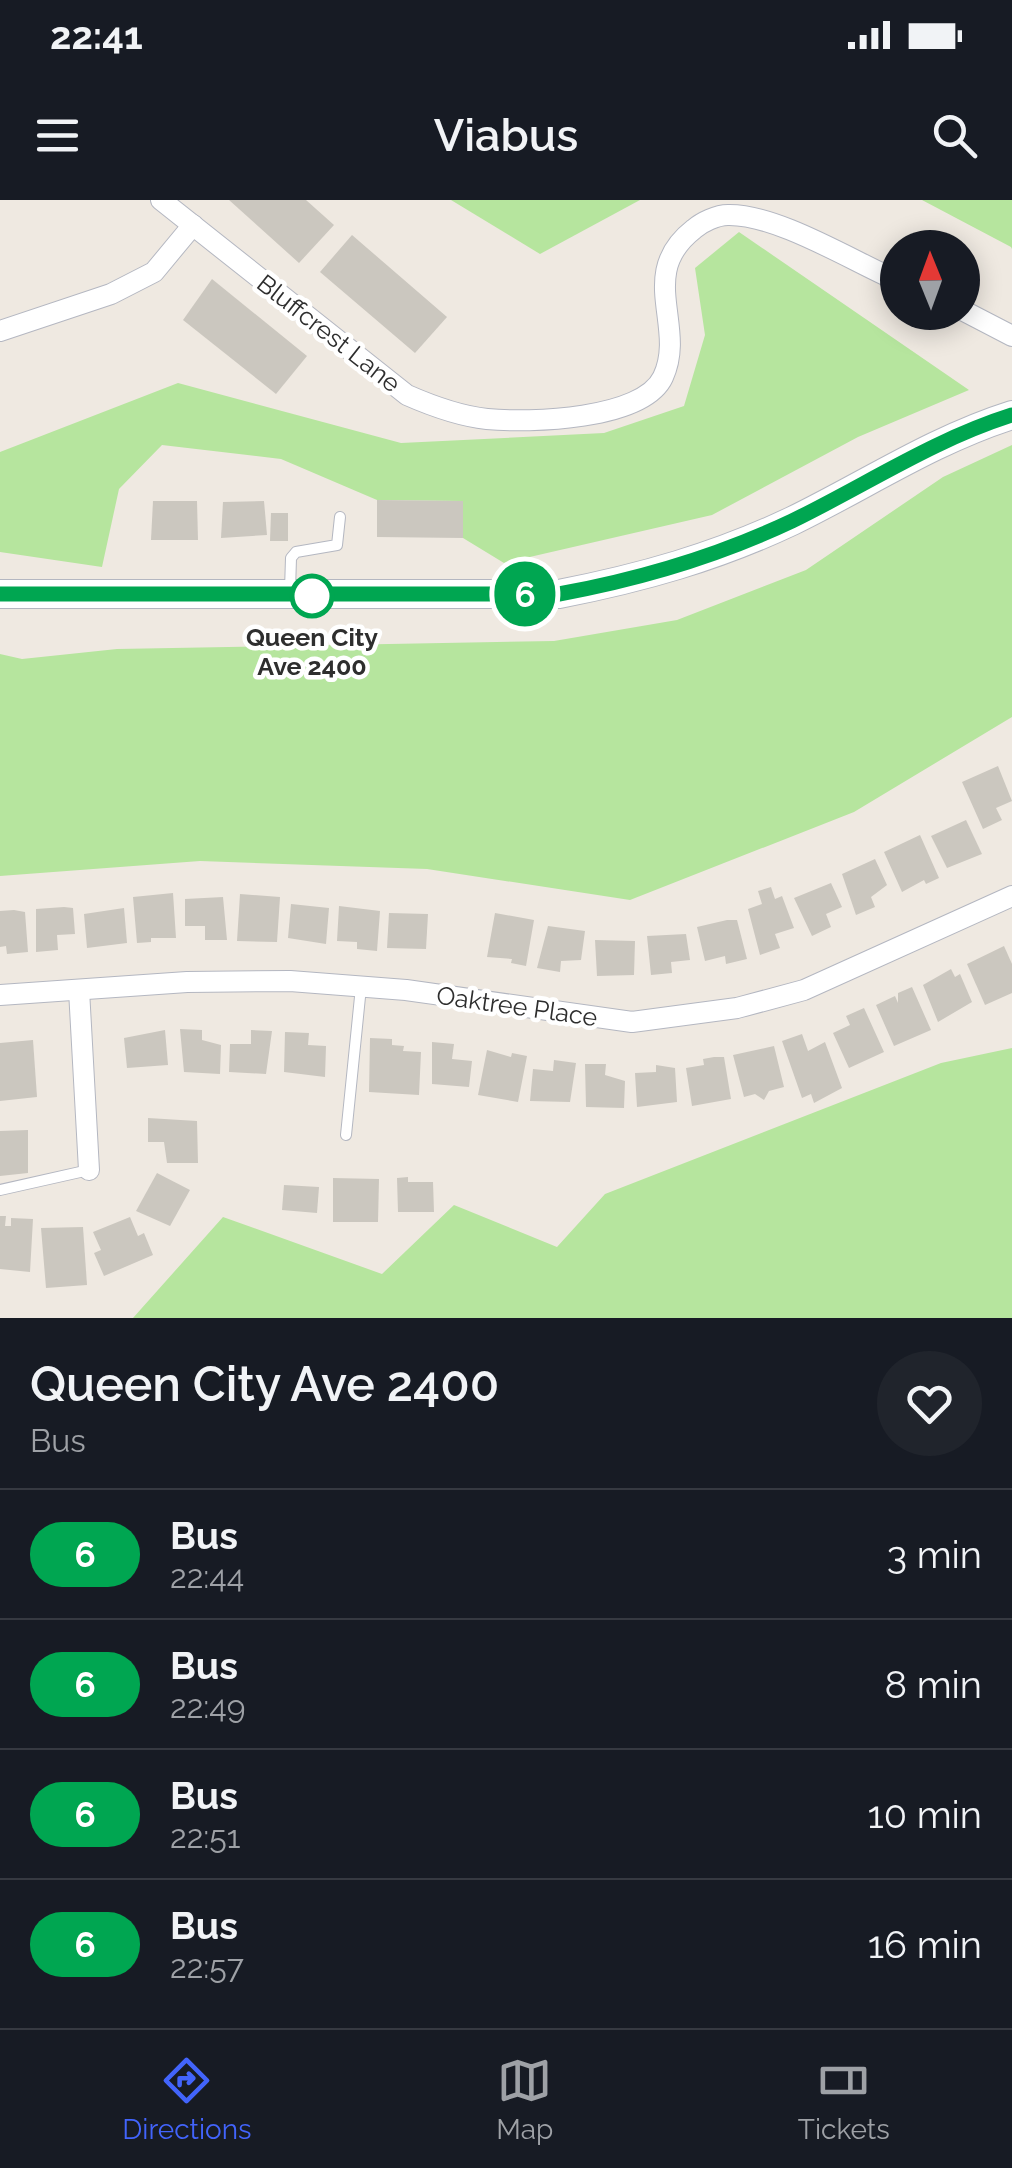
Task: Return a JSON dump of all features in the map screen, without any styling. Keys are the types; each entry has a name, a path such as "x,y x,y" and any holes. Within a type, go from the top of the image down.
{"main road":[{"path":"0,594 559,594 649,577 752,539 946,438 1012,415"}],"street":[{"name":"Bluffcrest Lane","path":"162,200 407,395 442,409 488,419 613,413 647,398 664,377 669,348 665,269 678,241 701,223 726,215 762,220 880,273"},
{"path":"0,330 111,294 154,272 192,225"},
{"path":"980,319 1012,336"},
{"name":"Oaktree Place","path":"0,995 204,982 360,986 632,1022 737,1008 804,990 1012,896"},
{"path":"79,990 89,1170"}],"lane":[{"path":"290,596 291,558 296,552 337,545 340,517"},
{"path":"346,1135 360,986"},
{"path":"0,1190 89,1170"}],"green space":[{"path":"451,200 640,200 540,254"},
{"path":"922,200 1012,200 1012,249"},
{"path":"739,232 969,390 858,437 712,515 504,563 463,538 463,501 377,500 281,459 162,445 119,489 102,567 0,552 0,452 178,383 401,443 604,433 684,406 705,335 695,268"},
{"path":"1012,445 1012,717 854,812 630,900 427,869 200,861 0,876 0,654 22,659 117,649 554,641 677,620 806,570 943,477"},
{"path":"1012,1048 1012,1318 133,1318 223,1217 382,1274 454,1205 557,1247 605,1194 941,1063"}],"building":[{"path":"229,200 306,200 334,225 299,263"},
{"path":"352,235 447,317 415,353 320,272"},
{"path":"212,279 307,356 276,394 183,320"},
{"path":"377,500 463,501 463,538 377,537"},
{"path":"153,501 197,501 198,540 151,540"},
{"path":"264,501 267,535 221,538 223,502"},
{"path":"271,513 288,513 288,541 270,541"},
{"path":"998,766 1012,801 996,808 1002,820 983,829 962,782"},
{"path":"966,820 982,854 947,868 931,836"},
{"path":"920,835 939,878 926,884 924,880 902,892 884,852"},
{"path":"875,859 887,885 871,897 875,907 856,915 842,874"},
{"path":"831,883 842,907 826,914 831,927 812,936 794,898"},
{"path":"771,887 775,899 782,896 794,928 775,934 780,948 760,955 748,909 762,904 758,891"},
{"path":"173,893 176,938 151,938 151,942 137,943 133,897"},
{"path":"240,894 280,897 277,942 237,941"},
{"path":"223,897 227,940 205,940 205,926 185,926 185,899"},
{"path":"291,904 329,908 326,944 288,938"},
{"path":"339,906 380,911 377,951 357,949 357,942 337,941"},
{"path":"73,908 75,934 57,935 58,950 36,952 36,909"},
{"path":"124,908 127,943 87,948 84,914"},
{"path":"0,911 25,912 28,952 7,954 6,946 0,947"},
{"path":"389,913 428,914 426,949 387,948"},
{"path":"495,913 534,920 526,966 511,963 512,959 487,957"},
{"path":"737,920 747,959 726,964 725,956 705,961 697,927"},
{"path":"548,926 585,931 581,960 561,961 560,972 537,968"},
{"path":"686,934 690,960 671,962 672,973 651,975 647,936"},
{"path":"595,940 635,941 634,975 597,976"},
{"path":"1004,946 1012,964 1012,993 985,1005 967,964"},
{"path":"951,969 955,977 960,974 972,1002 938,1022 923,985"},
{"path":"912,987 931,1030 894,1046 876,1005 895,996 898,1003 898,993"},
{"path":"864,1008 884,1052 849,1068 833,1033 850,1025 846,1016"},
{"path":"180,1029 202,1030 202,1040 221,1045 220,1074 184,1072"},
{"path":"165,1030 168,1065 127,1068 124,1038"},
{"path":"251,1030 272,1031 266,1074 229,1072 230,1044 251,1044"},
{"path":"285,1032 309,1033 308,1045 326,1046 325,1077 284,1072"},
{"path":"802,1034 808,1051 825,1042 842,1088 814,1103 811,1094 802,1098 782,1041"},
{"path":"370,1038 392,1039 392,1045 404,1046 403,1051 421,1052 419,1095 369,1092"},
{"path":"33,1040 37,1097 0,1101 0,1043"},
{"path":"432,1042 454,1044 452,1059 472,1061 469,1087 432,1084"},
{"path":"774,1046 784,1087 769,1091 764,1100 755,1094 744,1097 733,1055"},
{"path":"487,1050 511,1057 512,1053 527,1056 518,1102 478,1095"},
{"path":"724,1057 731,1099 692,1106 686,1068 704,1065 703,1059"},
{"path":"554,1060 576,1063 570,1102 530,1101 533,1069 553,1071"},
{"path":"585,1064 606,1064 605,1075 625,1081 624,1108 586,1107"},
{"path":"656,1065 675,1068 677,1102 637,1107 635,1073 656,1072"},
{"path":"148,1118 197,1121 198,1163 167,1163 164,1142 148,1142"},
{"path":"28,1130 28,1173 0,1176 0,1131"},
{"path":"157,1173 190,1190 170,1226 136,1211"},
{"path":"408,1177 408,1182 433,1182 434,1212 398,1212 397,1178"},
{"path":"333,1178 379,1179 378,1222 333,1222"},
{"path":"284,1185 319,1187 317,1213 282,1210"},
{"path":"0,1216 6,1216 5,1226 11,1226 11,1218 33,1219 30,1272 0,1269"},
{"path":"130,1217 138,1236 144,1233 153,1255 104,1276 94,1253 101,1250 93,1232"},
{"path":"83,1227 87,1285 46,1288 41,1228"}],"bus line":[{"name":"6","path":"0,594 559,594 649,577 738,546 946,438 1012,415"}],"place":[{"name":"Queen City Ave 2400","path":"312,596"}]}
